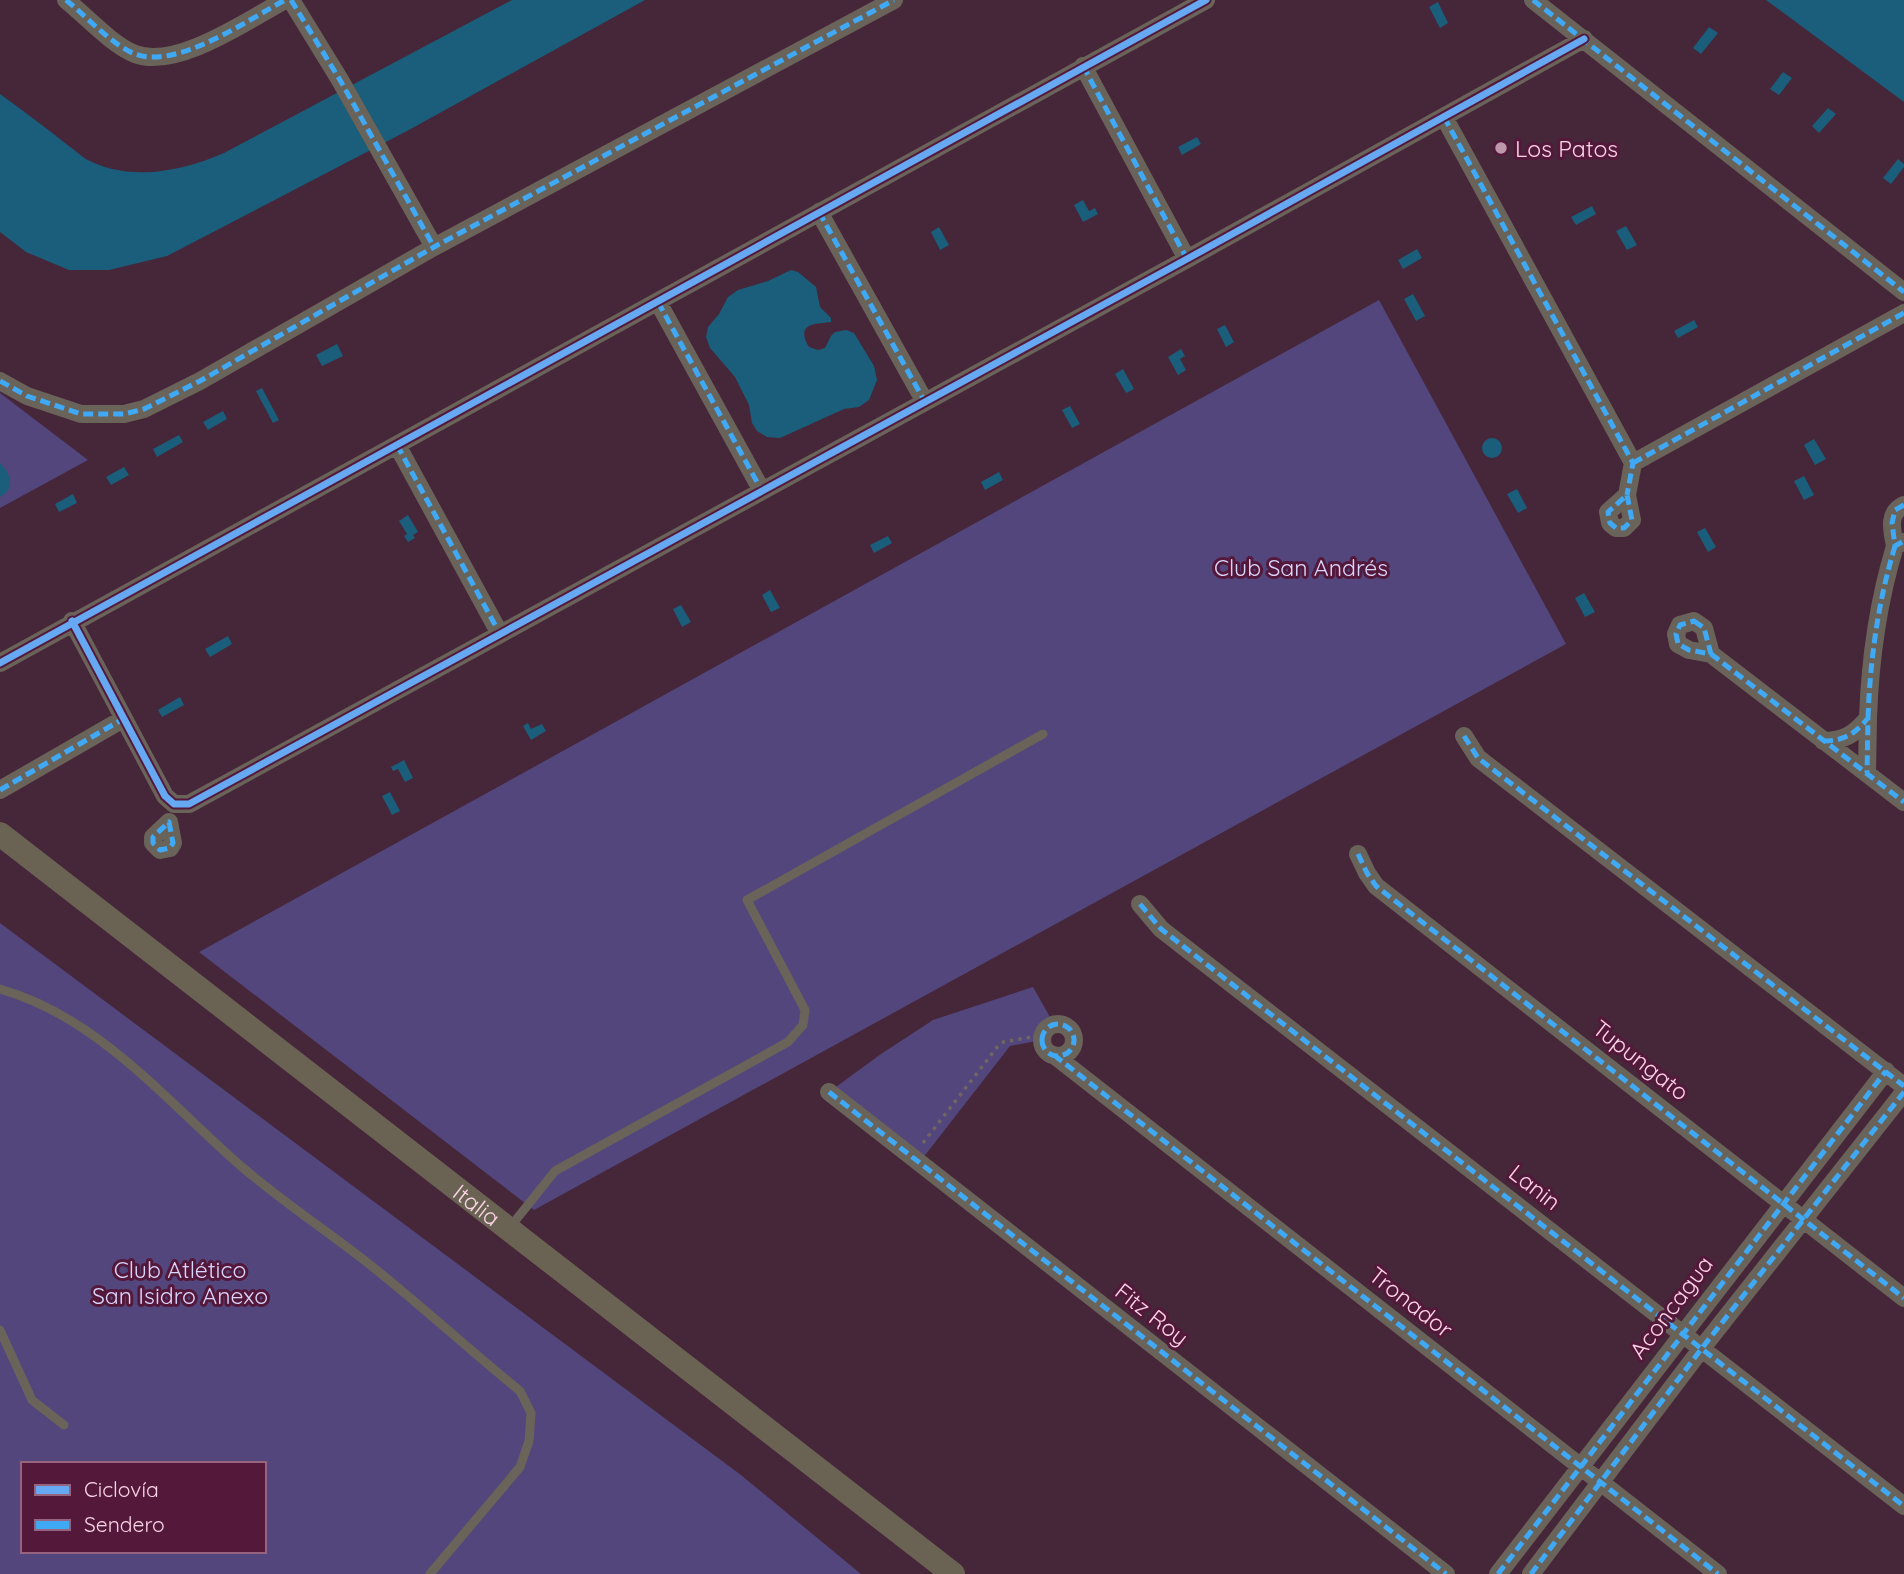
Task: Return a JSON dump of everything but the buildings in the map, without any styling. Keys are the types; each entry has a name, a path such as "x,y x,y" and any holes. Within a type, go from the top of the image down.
{"street":[{"path":"66,0 132,53 154,58 190,51 285,0"},
{"path":"291,0 340,80 434,247"},
{"path":"0,381 27,397 81,414 124,414 144,409 212,374 434,247 894,0"},
{"path":"0,663 72,621 1206,0"},
{"path":"1533,0 1904,292"},
{"path":"72,621 165,796 174,804 189,804 1584,39"},
{"path":"1083,66 1187,259"},
{"path":"1444,117 1633,463 1627,495"},
{"path":"819,212 925,402"},
{"path":"658,302 762,491"},
{"path":"1633,463 1904,313"},
{"path":"397,445 500,634"},
{"path":"1867,773 1870,668 1875,631 1899,543 1893,513 1904,505"},
{"path":"1711,654 1904,802"},
{"path":"1823,741 1846,738 1858,731 1868,718"},
{"path":"0,790 123,719"},
{"path":"1464,736 1478,758 1904,1086"},
{"path":"169,822 174,804"},
{"name":"Italia","path":"0,834 953,1574"},
{"name":"Tupungato","path":"1358,854 1376,886 1904,1298"},
{"name":"Lanin","path":"1140,904 1161,929 1904,1506"},
{"path":"1043,1035 1054,1024 1064,1025 1072,1032 1072,1070"},
{"name":"Tronador","path":"1043,1035 1045,1049 1718,1574"},
{"path":"1054,1055 1064,1055 1072,1048"},
{"name":"Aconcagua","path":"1498,1574 1783,1201 1886,1071"},
{"name":"Fitz Roy","path":"829,1092 1446,1574"},
{"path":"1531,1574 1702,1348 1904,1092"}],"lane":[{"path":"509,1229 555,1171 788,1042 803,1025 805,1010 747,900 1042,734"},
{"path":"0,989 51,1008 100,1039 242,1167 370,1265 520,1391 531,1412 529,1441 520,1467 430,1574"},
{"path":"0,1330 32,1400 64,1425"}],"path":[{"path":"911,1157 998,1046 1003,1042 1043,1035"}],"green space":[{"name":"Club San Andrés","path":"1379,300 1566,644 534,1210 199,952"},
{"path":"0,393 88,460 0,508"},
{"name":"Club Atlético San Isidro Anexo","path":"0,923 741,1475 861,1574 0,1574"},
{"path":"1033,987 1054,1024 1045,1030 1042,1040 1010,1046 919,1163 829,1092 933,1020"}],"water":[{"path":"512,0 645,0 407,131 167,256 109,270 69,270 26,252 0,232 0,94 92,162 125,171 175,169 224,153"},
{"path":"1766,0 1904,0 1904,102"},
{"path":"1438,2 1448,23 1440,28 1429,7"},
{"path":"1709,27 1718,33 1701,54 1693,48"},
{"path":"1783,72 1792,78 1779,95 1770,89"},
{"path":"1828,108 1836,114 1819,133 1812,126"},
{"path":"1197,137 1201,144 1182,155 1178,147"},
{"path":"1898,159 1904,167 1891,184 1883,178"},
{"path":"1083,200 1089,211 1095,208 1098,214 1083,222 1074,205"},
{"path":"1592,206 1596,214 1576,225 1571,217"},
{"path":"1626,226 1637,245 1627,250 1616,231"},
{"path":"939,227 949,245 940,250 931,232"},
{"path":"1417,249 1422,258 1403,269 1398,260"},
{"path":"791,270 798,272 816,287 820,307 831,318 831,322 814,324 806,329 805,339 809,347 818,350 825,348 835,332 846,330 854,333 874,366 877,380 869,400 859,407 844,409 780,438 767,437 757,431 752,423 749,405 735,377 710,348 706,337 708,327 728,297 738,290 768,281"},
{"path":"1413,294 1425,316 1416,321 1404,299"},
{"path":"1694,320 1698,327 1678,338 1674,331"},
{"path":"1225,325 1234,342 1226,347 1217,329"},
{"path":"337,344 343,356 322,366 316,355"},
{"path":"1181,349 1185,356 1180,359 1186,370 1178,375 1168,357"},
{"path":"1123,369 1134,389 1126,393 1115,374"},
{"path":"262,388 279,420 273,423 256,391"},
{"path":"1070,406 1080,424 1072,428 1062,410"},
{"path":"223,411 227,419 208,430 203,422"},
{"path":"179,435 183,442 157,457 153,449"},
{"path":"1492,438 1499,441 1502,448 1499,455 1492,458 1485,455 1482,448 1485,441"},
{"path":"1814,439 1826,459 1815,465 1804,445"},
{"path":"0,463 7,472 10,485 0,497"},
{"path":"124,467 129,475 111,485 106,477"},
{"path":"999,472 1003,480 985,490 981,482"},
{"path":"1804,476 1814,495 1804,500 1794,481"},
{"path":"1517,489 1527,508 1518,513 1507,494"},
{"path":"73,494 77,503 59,512 55,504"},
{"path":"408,515 418,532 413,535 415,538 408,542 404,536 407,534 399,521"},
{"path":"1705,528 1716,547 1708,552 1697,532"},
{"path":"888,536 892,543 874,553 870,545"},
{"path":"770,590 780,608 771,612 762,595"},
{"path":"1584,593 1595,612 1585,617 1575,598"},
{"path":"681,605 691,622 682,627 673,609"},
{"path":"228,636 232,644 210,657 205,649"},
{"path":"180,697 184,705 162,717 158,710"},
{"path":"528,723 531,729 542,724 546,731 531,740 523,726"},
{"path":"404,760 413,778 405,782 398,769 393,771 391,767"},
{"path":"390,792 400,811 392,815 382,796"}],"marked path":[{"path":"66,0 126,50 152,57 191,49 232,30 285,0"},
{"path":"291,0 340,80 434,247"},
{"path":"0,381 27,396 81,414 124,414 144,409 200,381 434,247 894,0"},
{"path":"1533,0 1904,292"},
{"path":"1083,66 1187,259"},
{"path":"1444,117 1633,463 1627,495"},
{"path":"819,212 925,402"},
{"path":"658,302 762,491"},
{"path":"1633,463 1904,313"},
{"path":"397,445 500,634"},
{"path":"1627,495 1632,520 1624,528 1616,528 1610,523 1608,512 1627,495"},
{"path":"1904,505 1895,510 1892,523 1895,546 1904,541"},
{"path":"1868,718 1876,631 1895,546"},
{"path":"1694,621 1704,628 1711,654 1689,650 1678,644 1676,634 1680,625 1694,621"},
{"path":"1711,654 1904,802"},
{"path":"1823,741 1848,736 1868,718 1867,773"},
{"path":"0,790 123,719"},
{"path":"1464,736 1478,758 1904,1086"},
{"path":"169,822 173,843 170,848 160,850 153,843 153,837 169,822"},
{"path":"1358,854 1376,886 1904,1298"},
{"path":"1140,904 1161,929 1904,1506"},
{"path":"1058,1024 1069,1029 1074,1040 1069,1051 1058,1056 1047,1051 1042,1040 1047,1029 1058,1024"},
{"path":"1054,1055 1718,1574"},
{"path":"1498,1574 1886,1071"},
{"path":"829,1092 1446,1574"},
{"path":"1531,1574 1702,1348 1904,1092"}],"cycle path":[{"path":"0,663 1206,0"},
{"path":"72,621 165,796 174,804 189,804 1584,39"}],"place":[{"name":"Los Patos","path":"1501,148"}]}
